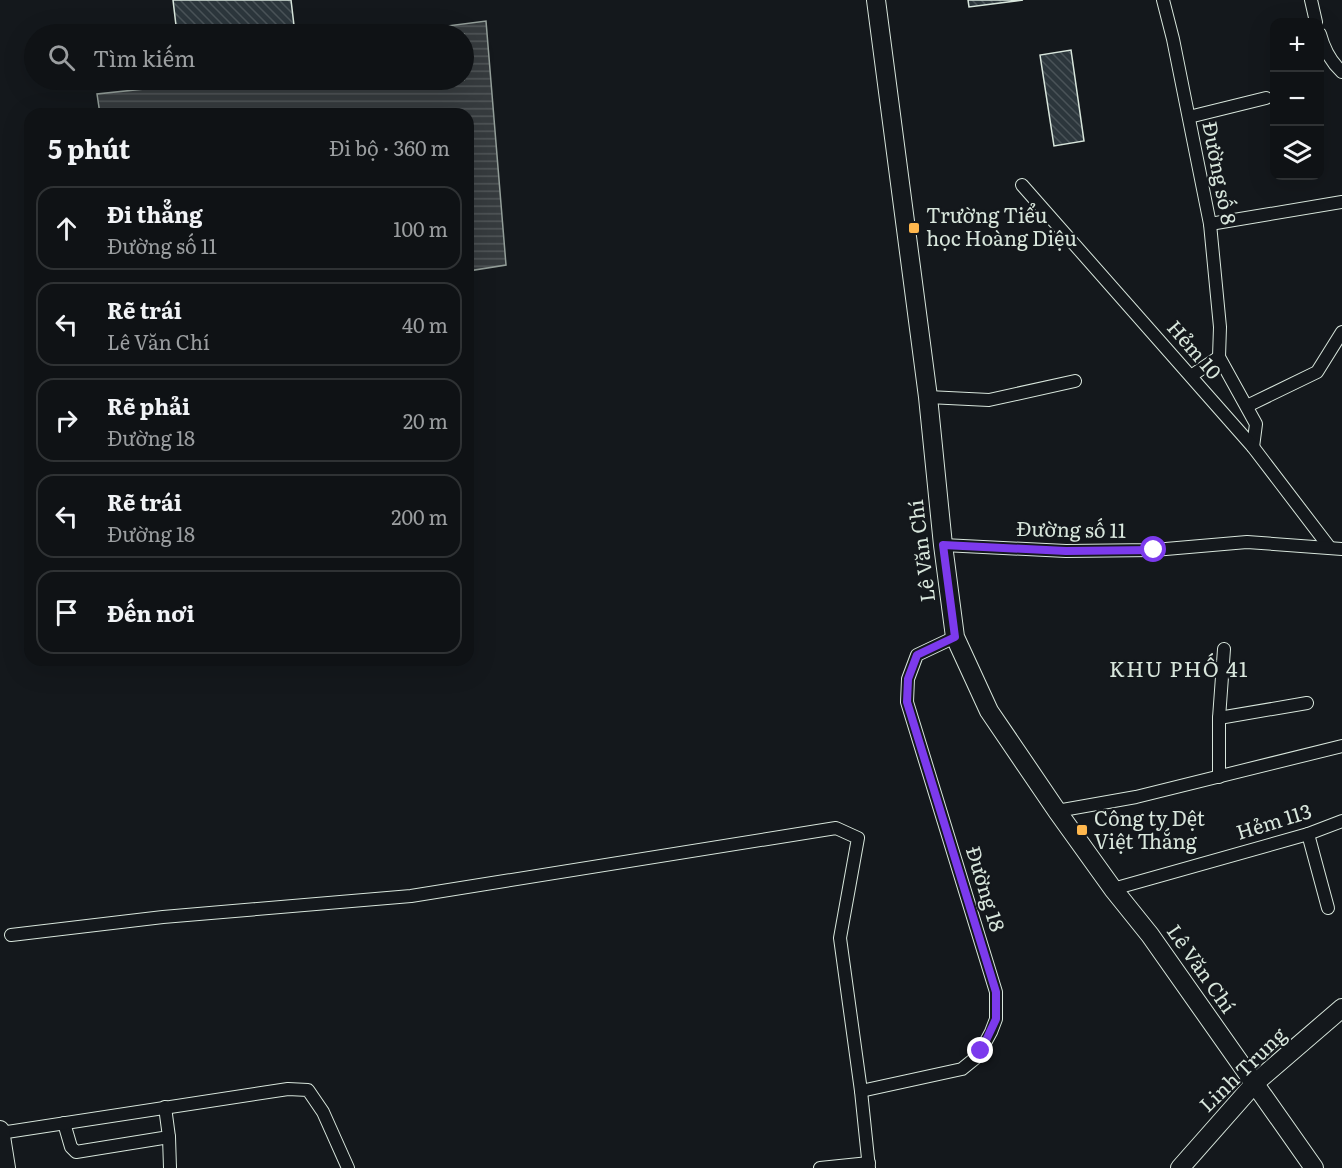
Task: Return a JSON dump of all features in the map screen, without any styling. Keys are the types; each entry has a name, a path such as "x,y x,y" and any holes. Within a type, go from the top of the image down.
{"main road":[{"name":"Lê Văn Chí","path":"876,0 928,397 955,637 989,711 1057,812 1150,935 1314,1168"},
{"name":"Linh Trung","path":"1180,1168 1255,1083 1342,1008"},
{"path":"0,1131 6,1168"}],"street":[{"name":"Đường số 8","path":"1163,0 1210,224 1220,327 1219,357"},
{"path":"1311,0 1315,18"},
{"path":"1324,47 1334,65 1342,72"},
{"path":"1189,117 1266,98"},
{"name":"Hẻm 10","path":"1022,185 1253,447 1336,548"},
{"path":"1210,224 1342,202"},
{"path":"1247,406 1317,372 1342,332"},
{"path":"1191,376 1219,357 1256,424 1253,447"},
{"path":"928,397 988,400 1075,381"},
{"name":"Đường số 11","path":"943,545 1066,551 1154,550 1247,542 1336,548"},
{"name":"Đường 18","path":"861,1091 962,1069 981,1051 996,1019 996,992 907,702 908,679 917,655 955,637"},
{"path":"1219,777 1224,650"},
{"path":"1220,718 1307,703"},
{"path":"1057,812 1136,797 1342,747"},
{"name":"Hẻm 113","path":"1113,889 1308,834 1342,821"},
{"path":"11,935 163,917 411,896 836,828 858,838 840,938 869,1166 820,1168"},
{"path":"1308,834 1328,908"},
{"path":"0,1131 288,1089 309,1090 323,1112 348,1168"},
{"path":"165,1107 170,1168"},
{"path":"64,1123 71,1147 76,1152 168,1137"}],"shaded area":[{"path":"486,21 506,265 474,270 474,108 99,108 97,94 135,90 474,90 474,24 463,24"}],"building":[{"path":"173,0 291,0 294,24 176,24"},
{"path":"968,0 1023,0 969,7"},
{"path":"1071,50 1084,141 1054,146 1040,55"}],"place":[{"name":"Trường Tiểu học Hoàng Diệu","path":"914,228"},
{"name":"Công ty Dệt Việt Thắng","path":"1082,830"}],"district":[{"name":"KHU PHỐ 41","path":"1179,670"}],"route":[{"path":"981,1051 996,1019 996,992 907,702 908,679 917,655 955,637 943,545 1066,551 1154,550"}]}
